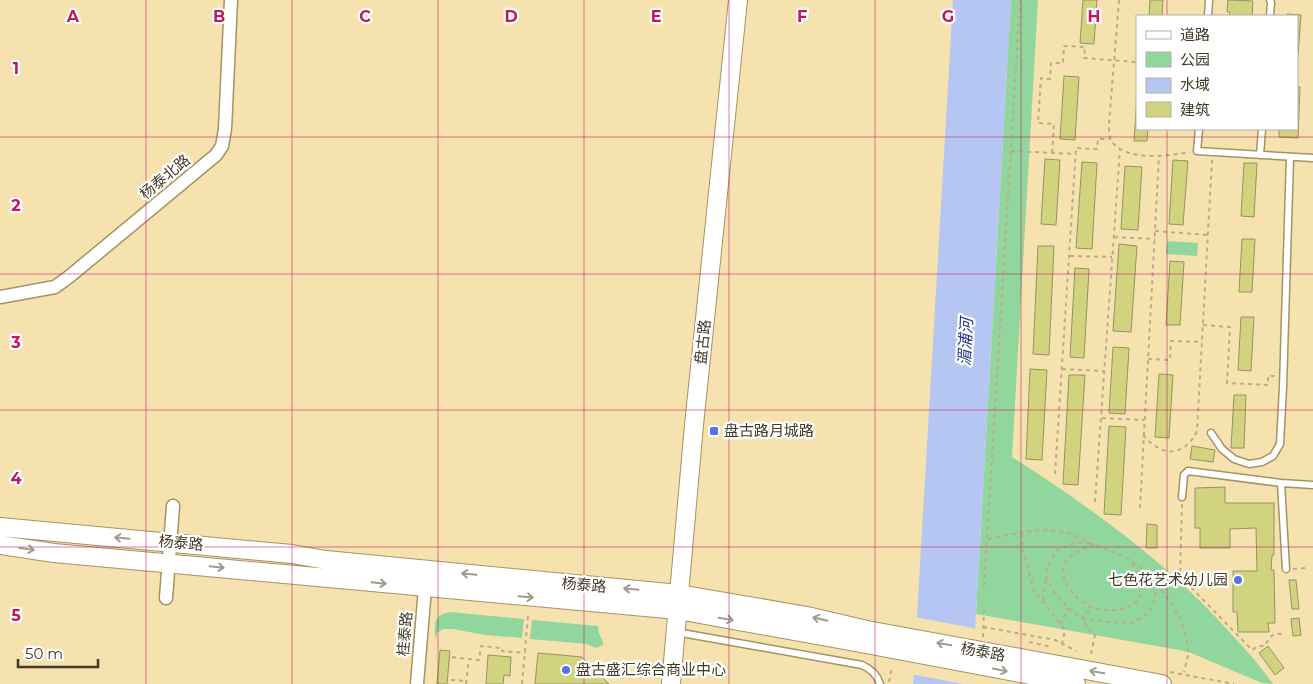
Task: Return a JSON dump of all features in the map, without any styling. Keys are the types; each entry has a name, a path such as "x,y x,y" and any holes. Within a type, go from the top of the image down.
{"main road":[{"name":"盘古路","path":"671,684 694,425 738,0"},
{"name":"杨泰路","path":"0,527 292,554 326,560 678,602 867,637 1027,659 1162,684"},
{"name":"杨泰路","path":"0,545 54,553 169,562 425,588 678,602"},
{"name":"杨泰路","path":"1027,659 1076,684"}],"street":[{"name":"杨泰北路","path":"0,297 55,287 216,155 222,146 225,129 231,0"},
{"path":"166,598 173,506"},
{"name":"桂泰路","path":"417,684 425,588"}],"lane":[{"path":"1208,15 1209,0"},
{"path":"1270,0 1270,15"},
{"path":"1199,130 1197,151 1313,158"},
{"path":"1260,155 1262,130"},
{"path":"1211,432 1222,448 1234,459 1249,464 1262,462 1273,456 1280,444 1284,376 1290,157"},
{"path":"1182,497 1184,475 1188,471 1281,483 1313,485"},
{"path":"1281,483 1286,569"},
{"path":"676,632 862,665 878,676 880,684"}],"path":[{"path":"984,586 1020,0"},
{"path":"1119,0 1109,124 1110,139 1120,149 1135,154 1166,156 1197,151"},
{"path":"1052,152 1054,124 1038,123 1041,78 1050,78 1051,63 1063,64 1064,46 1085,47 1084,58 1136,62"},
{"path":"1055,474 1075,154 1076,148 1097,149 1098,139 1110,139"},
{"path":"1095,502 1120,149"},
{"path":"1011,151 1075,154"},
{"path":"1143,435 1162,452 1184,447 1193,439 1197,431 1213,152"},
{"path":"1140,508 1159,156"},
{"path":"1155,232 1208,235"},
{"path":"1114,237 1154,239"},
{"path":"1069,256 1112,257"},
{"path":"1203,325 1230,327 1226,383 1268,386 1268,376 1284,376"},
{"path":"1148,360 1170,360 1171,341 1202,342"},
{"path":"1062,369 1104,370"},
{"path":"1101,418 1144,420"},
{"path":"1182,497 1180,576 1252,650 1258,646 1265,646 1268,638 1274,634 1280,633 1285,636"},
{"path":"988,539 1022,532 1065,532 1114,551 1129,559 1150,577 1168,598 1177,615 1185,634 1188,653 1184,672"},
{"path":"1022,532 1023,550 1034,590 1065,630 1062,644"},
{"path":"1043,602 1047,568 1051,558 1058,550 1076,542 1094,544"},
{"path":"1094,544 1073,554 1066,561 1063,570 1068,586 1082,600 1093,607 1103,610 1120,610 1131,606 1139,599 1142,589 1140,577 1129,559"},
{"path":"1286,569 1306,568"},
{"path":"1082,618 1131,623 1144,616 1153,606 1156,590 1150,577"},
{"path":"1046,578 1057,596 1068,608 1082,618 1088,629 1095,635 1091,654"},
{"path":"1082,618 1093,607"},
{"path":"1060,624 1068,608"},
{"path":"522,684 528,616"},
{"path":"983,627 1055,640 1076,651"},
{"path":"452,657 479,660 481,646 502,648 502,651 525,653"},
{"name":"杨泰路","path":"1027,659 1052,647"},
{"path":"451,680 466,683 468,659"},
{"path":"888,684 892,667"}],"green space":[{"path":"1011,0 1038,0 1012,457 1101,518 1157,562 1210,611 1273,684 1262,683 1191,653 1179,650 976,614"},
{"path":"1167,241 1198,243 1197,256 1166,254"},
{"path":"444,613 524,619 522,638 443,629 438,632 435,639 437,618"},
{"path":"532,620 598,626 603,645 596,648 587,644 530,639"}],"water":[{"name":"湄浦河","path":"953,0 1011,0 972,684 913,684"}],"pier":[{"path":"915,617 978,629 976,656 913,644"},
{"path":"913,648 976,660 975,684 963,684 911,674"}],"building":[{"path":"1083,0 1097,0 1094,44 1080,43"},
{"path":"1150,0 1163,0 1162,15 1149,15"},
{"path":"1228,0 1253,1 1252,15 1229,15 1230,12 1227,12"},
{"path":"1287,14 1301,15 1298,55 1298,15"},
{"path":"1064,76 1079,77 1075,140 1060,139"},
{"path":"1298,87 1300,87 1298,138 1279,137 1279,130 1298,130"},
{"path":"1136,110 1136,130 1148,130 1147,141 1134,141"},
{"path":"1045,159 1060,160 1056,225 1041,224"},
{"path":"1173,160 1188,161 1183,225 1169,224"},
{"path":"1082,162 1097,163 1092,249 1076,248"},
{"path":"1244,163 1257,163 1254,217 1241,216"},
{"path":"1125,166 1142,167 1138,230 1121,229"},
{"path":"1242,239 1255,239 1252,292 1239,292"},
{"path":"1119,244 1137,246 1131,332 1113,331"},
{"path":"1038,246 1054,246 1049,355 1033,354"},
{"path":"1170,261 1184,262 1180,325 1166,325"},
{"path":"1075,268 1089,269 1084,358 1070,357"},
{"path":"1241,317 1254,317 1251,371 1238,370"},
{"path":"1113,347 1129,348 1125,414 1109,413"},
{"path":"1030,369 1047,370 1042,460 1026,459"},
{"path":"1159,374 1173,375 1169,438 1155,437"},
{"path":"1069,375 1085,375 1078,485 1063,484"},
{"path":"1234,395 1246,395 1244,448 1231,448"},
{"path":"1109,426 1126,427 1121,515 1104,514"},
{"path":"1192,446 1215,450 1213,462 1190,459"},
{"path":"1225,487 1225,503 1274,503 1274,555 1272,555 1271,570 1274,570 1275,623 1268,623 1269,632 1238,632 1237,612 1233,612 1233,571 1257,571 1256,528 1230,529 1230,548 1200,548 1200,528 1195,528 1195,488"},
{"path":"1147,524 1157,525 1157,548 1146,548"},
{"path":"1289,580 1296,580 1299,609 1292,609"},
{"path":"1299,618 1301,635 1293,636 1291,619"},
{"path":"1268,646 1284,668 1275,675 1259,653"},
{"path":"440,650 450,651 447,684 437,684"},
{"name":"盘古盛汇综合商业中心","path":"538,653 582,657 609,684 535,684"},
{"path":"488,655 511,657 510,676 504,675 503,684 486,684"}],"place":[{"name":"盘古路月城路","path":"714,431"},
{"name":"七色花艺术幼儿园","path":"1238,580"},
{"name":"盘古盛汇综合商业中心","path":"566,670"}]}
